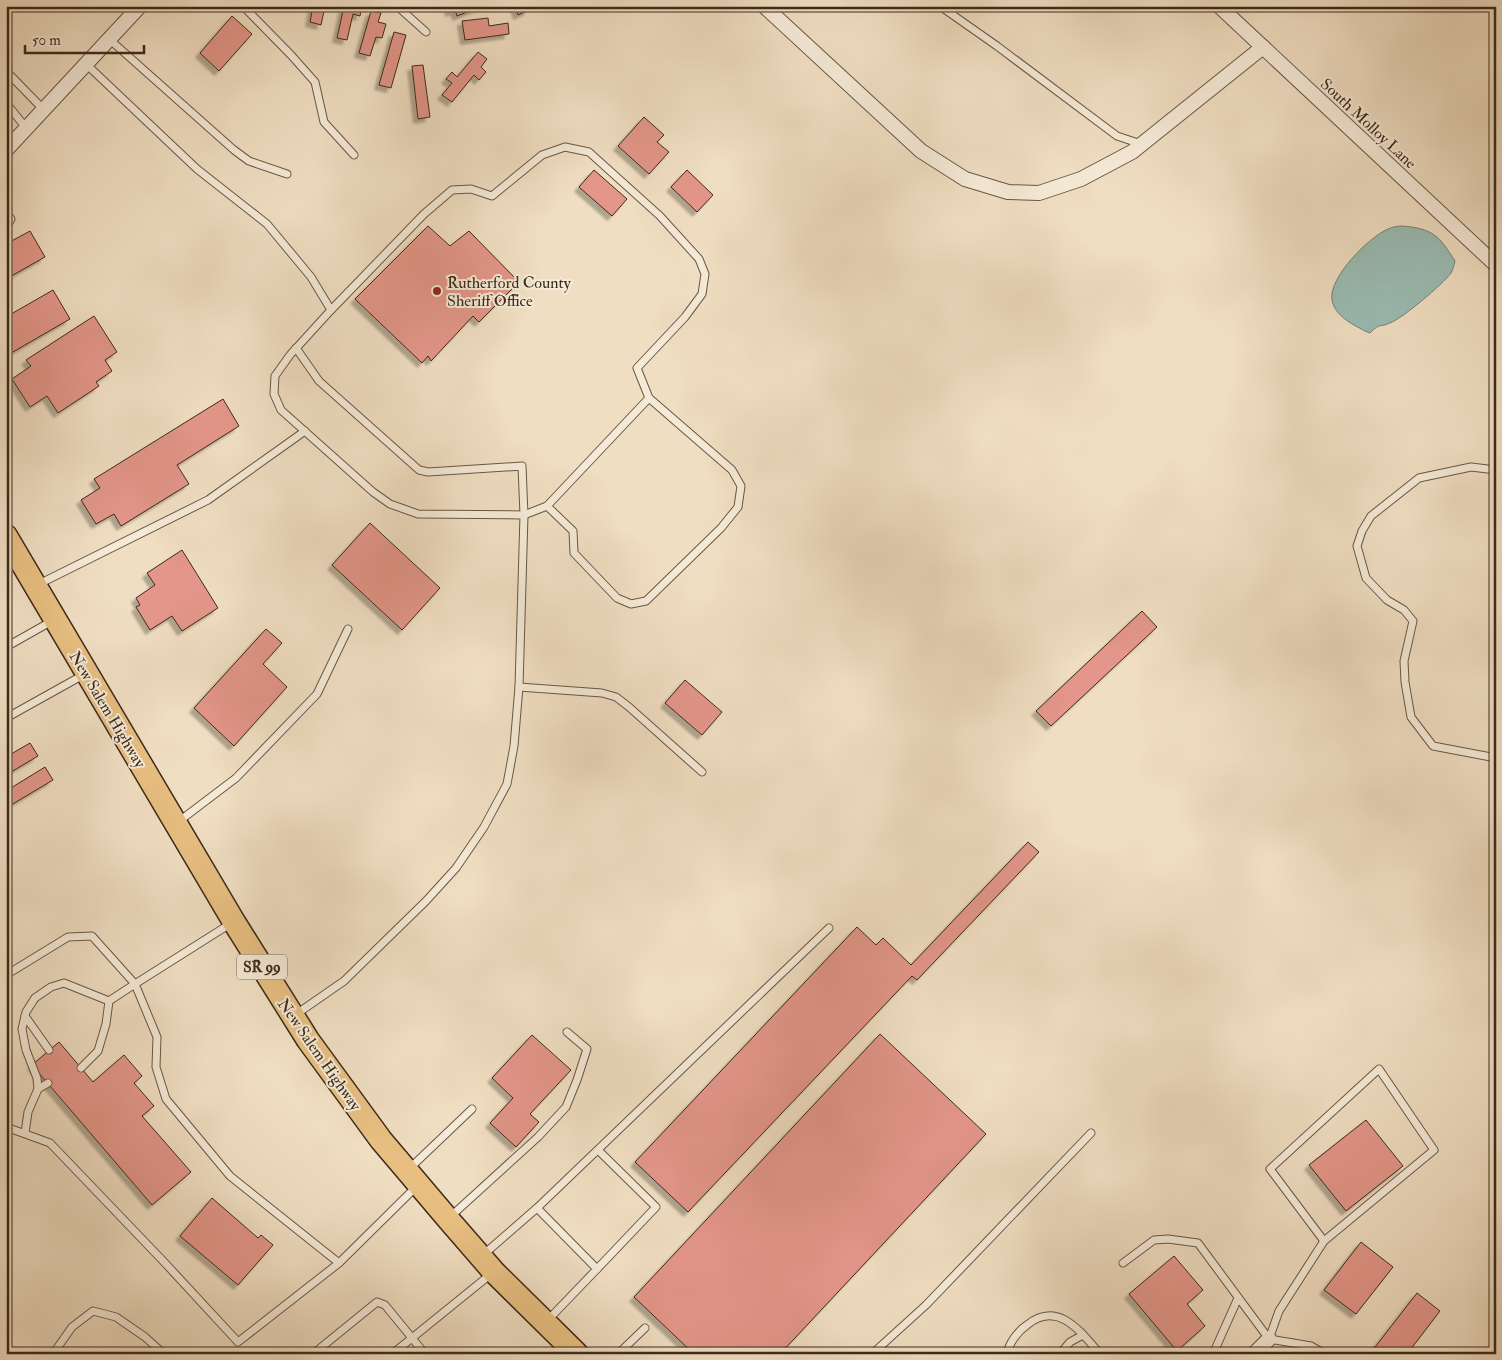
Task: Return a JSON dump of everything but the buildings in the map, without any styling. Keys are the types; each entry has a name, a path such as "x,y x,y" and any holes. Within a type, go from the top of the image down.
{"main road":[{"name":"New Salem Highway","path":"6,536 234,922 308,1040 381,1140 412,1178 487,1265 577,1354"}],"street":[{"path":"6,150 140,6"},
{"path":"764,6 920,151 965,179 1008,192 1039,193 1081,179 1132,152 1263,47"},
{"name":"South Molloy Lane","path":"1219,6 1496,265"},
{"path":"1254,1354 1270,1339"}],"lane":[{"path":"243,6 315,82 324,122 354,155"},
{"path":"397,6 426,32"},
{"path":"940,6 997,46 1117,136 1142,144"},
{"path":"109,40 242,156 249,161 287,174"},
{"path":"86,64 196,169 266,224 311,277 331,310"},
{"path":"6,70 44,110"},
{"path":"6,103 26,129"},
{"path":"547,506 573,531 574,553 617,598 631,604 646,601 721,528 738,507 741,486 732,470 649,398 637,368 685,317 702,294 705,274 699,259 660,216 589,152 565,146 542,155 492,196 471,189 452,190 424,214 331,310 296,348 276,376 274,394 281,410 373,492 390,504 418,514 524,514 547,506 649,398"},
{"path":"6,212 11,220 6,228"},
{"path":"293,1016 344,981 426,901 456,868 484,827 507,784 514,746 518,688 524,514 522,466 428,472 418,470 319,381 296,348"},
{"path":"36,585 208,500 305,431"},
{"path":"1496,470 1471,467 1420,478 1371,516 1362,530 1358,546 1366,578 1387,600 1404,610 1413,621 1404,661 1405,682 1411,717 1433,746 1491,757 1496,756"},
{"path":"6,647 54,619"},
{"path":"176,824 236,778 317,694 348,629"},
{"path":"6,718 87,673"},
{"path":"518,688 602,694 616,697 702,772"},
{"path":"108,1001 234,922"},
{"path":"392,1354 412,1338 487,1265 538,1208 829,928"},
{"path":"6,975 68,937 92,936 135,984 157,1037 156,1068 166,1099 230,1176 338,1263"},
{"path":"25,1133 28,1112 38,1090 37,1078 29,1060 22,1029 25,1016 35,998 51,987 64,983 108,1001"},
{"path":"81,1068 98,1051 106,1024 108,1001"},
{"path":"25,1016 49,1050"},
{"path":"448,1219 538,1137 566,1108 587,1049 567,1032"},
{"path":"1270,1339 1279,1311 1324,1241 1434,1150 1379,1069 1270,1169 1324,1241"},
{"path":"38,1090 48,1083"},
{"path":"6,1126 50,1143 238,1342 338,1263 472,1109"},
{"path":"872,1354 926,1305 1091,1133"},
{"path":"545,1323 656,1207 598,1150"},
{"path":"538,1208 597,1268"},
{"path":"1123,1263 1154,1240 1168,1239 1198,1243 1270,1339 1311,1346 1324,1354"},
{"path":"1213,1354 1238,1298"},
{"path":"313,1354 377,1302 385,1305 424,1354"},
{"path":"53,1354 72,1327 93,1311 116,1317 145,1337 164,1354"},
{"path":"1007,1354 1014,1338 1024,1326 1038,1316 1050,1314 1072,1323 1100,1354"},
{"path":"618,1354 645,1328"},
{"path":"1060,1354 1070,1342 1083,1335"}],"water":[{"path":"1403,226 1422,229 1435,235 1455,261 1451,273 1432,292 1396,320 1378,326 1370,333 1340,315 1332,300 1332,291 1343,270 1361,249 1380,233"}],"place":[{"name":"Rutherford County Sheriff Office","path":"437,291"}]}
